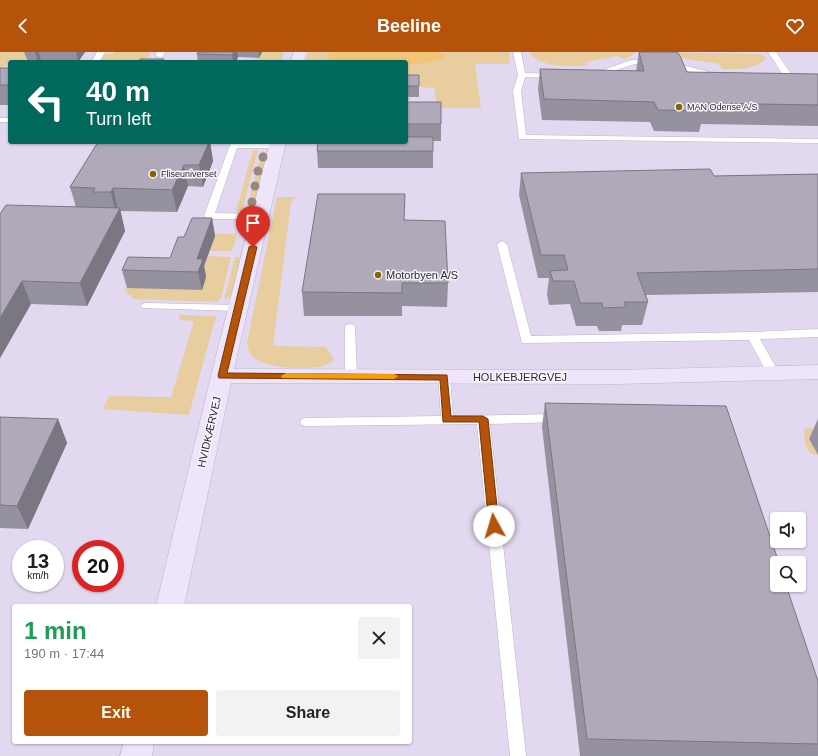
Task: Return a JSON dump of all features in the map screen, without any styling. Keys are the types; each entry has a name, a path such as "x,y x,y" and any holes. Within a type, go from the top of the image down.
{"street":[{"name":"HVIDKÆRVEJ","path":"170,604 222,376 278,144"},
{"name":"HOLKEBJERGVEJ","path":"222,376 617,377 818,372"},
{"path":"136,756 139,744"}],"lane":[{"path":"517,52 522,75 517,91 522,137 818,141"},
{"path":"649,52 656,61"},
{"path":"769,80 793,77 772,52"},
{"path":"588,77 634,62 656,61 722,78"},
{"path":"522,75 566,76"},
{"path":"256,144 234,145 209,216 260,217"},
{"path":"502,244 526,340 753,336 818,333"},
{"path":"146,306 238,308"},
{"path":"350,327 351,376"},
{"path":"753,336 773,373"},
{"path":"444,377 447,420"},
{"path":"306,422 569,418"},
{"path":"483,419 518,756"}],"shaded area":[{"path":"0,52 818,52 818,756 0,756"},
{"path":"0,52 31,52 25,60 8,60 6,66 0,68"},
{"path":"114,52 151,52 146,60 101,60 105,54 113,54"},
{"path":"262,52 284,52 282,60 255,60"},
{"path":"308,52 331,52 327,58 329,60 306,60"},
{"path":"331,52 439,52 446,55 440,60 408,66 408,60 328,60 326,58"},
{"path":"439,52 509,52 510,64 475,64 481,108 441,108 437,107 434,88 408,86 408,66 412,66 444,53"},
{"path":"529,52 635,53 625,59 617,56 586,62 587,66 572,66 548,64 534,57"},
{"path":"661,52 760,54 767,58 752,67 741,69 722,69 719,64 681,58"},
{"path":"253,150 258,150 242,211 236,211"},
{"path":"262,151 266,153 254,205 253,208 246,210"},
{"path":"277,197 297,197 291,202 273,346 326,347 334,360 323,366 287,368 267,364 253,357 248,349 247,343"},
{"path":"191,233 237,235 232,251 209,251"},
{"path":"208,256 231,257 222,295 218,302 134,299 124,290 127,288 200,277"},
{"path":"235,257 240,257 232,295 224,300"},
{"path":"180,315 216,316 189,415 103,409 109,396 171,397 194,321 179,320"},
{"path":"814,428 809,439 818,455 810,452 805,442 804,429"}],"building":[{"path":"198,52 234,52 232,55 197,54"},
{"path":"639,52 676,52 680,56 687,72 818,74 818,105 700,103 704,111 658,110 654,102 544,99 540,69 644,71"},
{"path":"140,59 164,59 163,60 139,60"},
{"path":"0,68 8,68 8,85 0,85"},
{"path":"408,75 419,75 419,86 408,86"},
{"path":"408,102 441,102 441,124 408,124"},
{"path":"408,137 433,137 433,151 317,151 318,144 408,144"},
{"path":"97,144 208,144 199,165 184,165 172,190 113,188 111,192 93,192 95,188 70,187"},
{"path":"710,169 714,176 818,174 818,269 637,273 648,302 624,302 626,307 603,308 602,303 580,303 574,281 553,281 550,271 568,270 564,255 541,255 521,173"},
{"name":"Motorbyen A/S","path":"318,194 405,194 404,220 445,221 448,283 402,283 402,293 302,292"},
{"path":"6,205 120,208 80,283 22,281 0,318 0,214"},
{"path":"192,218 212,218 197,259 203,259 198,272 122,270 128,257 170,258 178,237 184,237"},
{"path":"545,403 726,406 770,536 770,548 774,548 777,556 770,556 770,592 788,592 818,681 818,744 587,739"},
{"path":"0,417 58,419 17,506 0,505"}],"slow traffic":[{"path":"286,376 394,376"}],"place":[{"name":"MAN Odense A/S","path":"679,107"},
{"name":"Fliseuniverset","path":"153,174"},
{"name":"Motorbyen A/S","path":"378,275"}],"route":[{"path":"253,247 222,376 444,377 447,420 483,419 494,526"}]}
